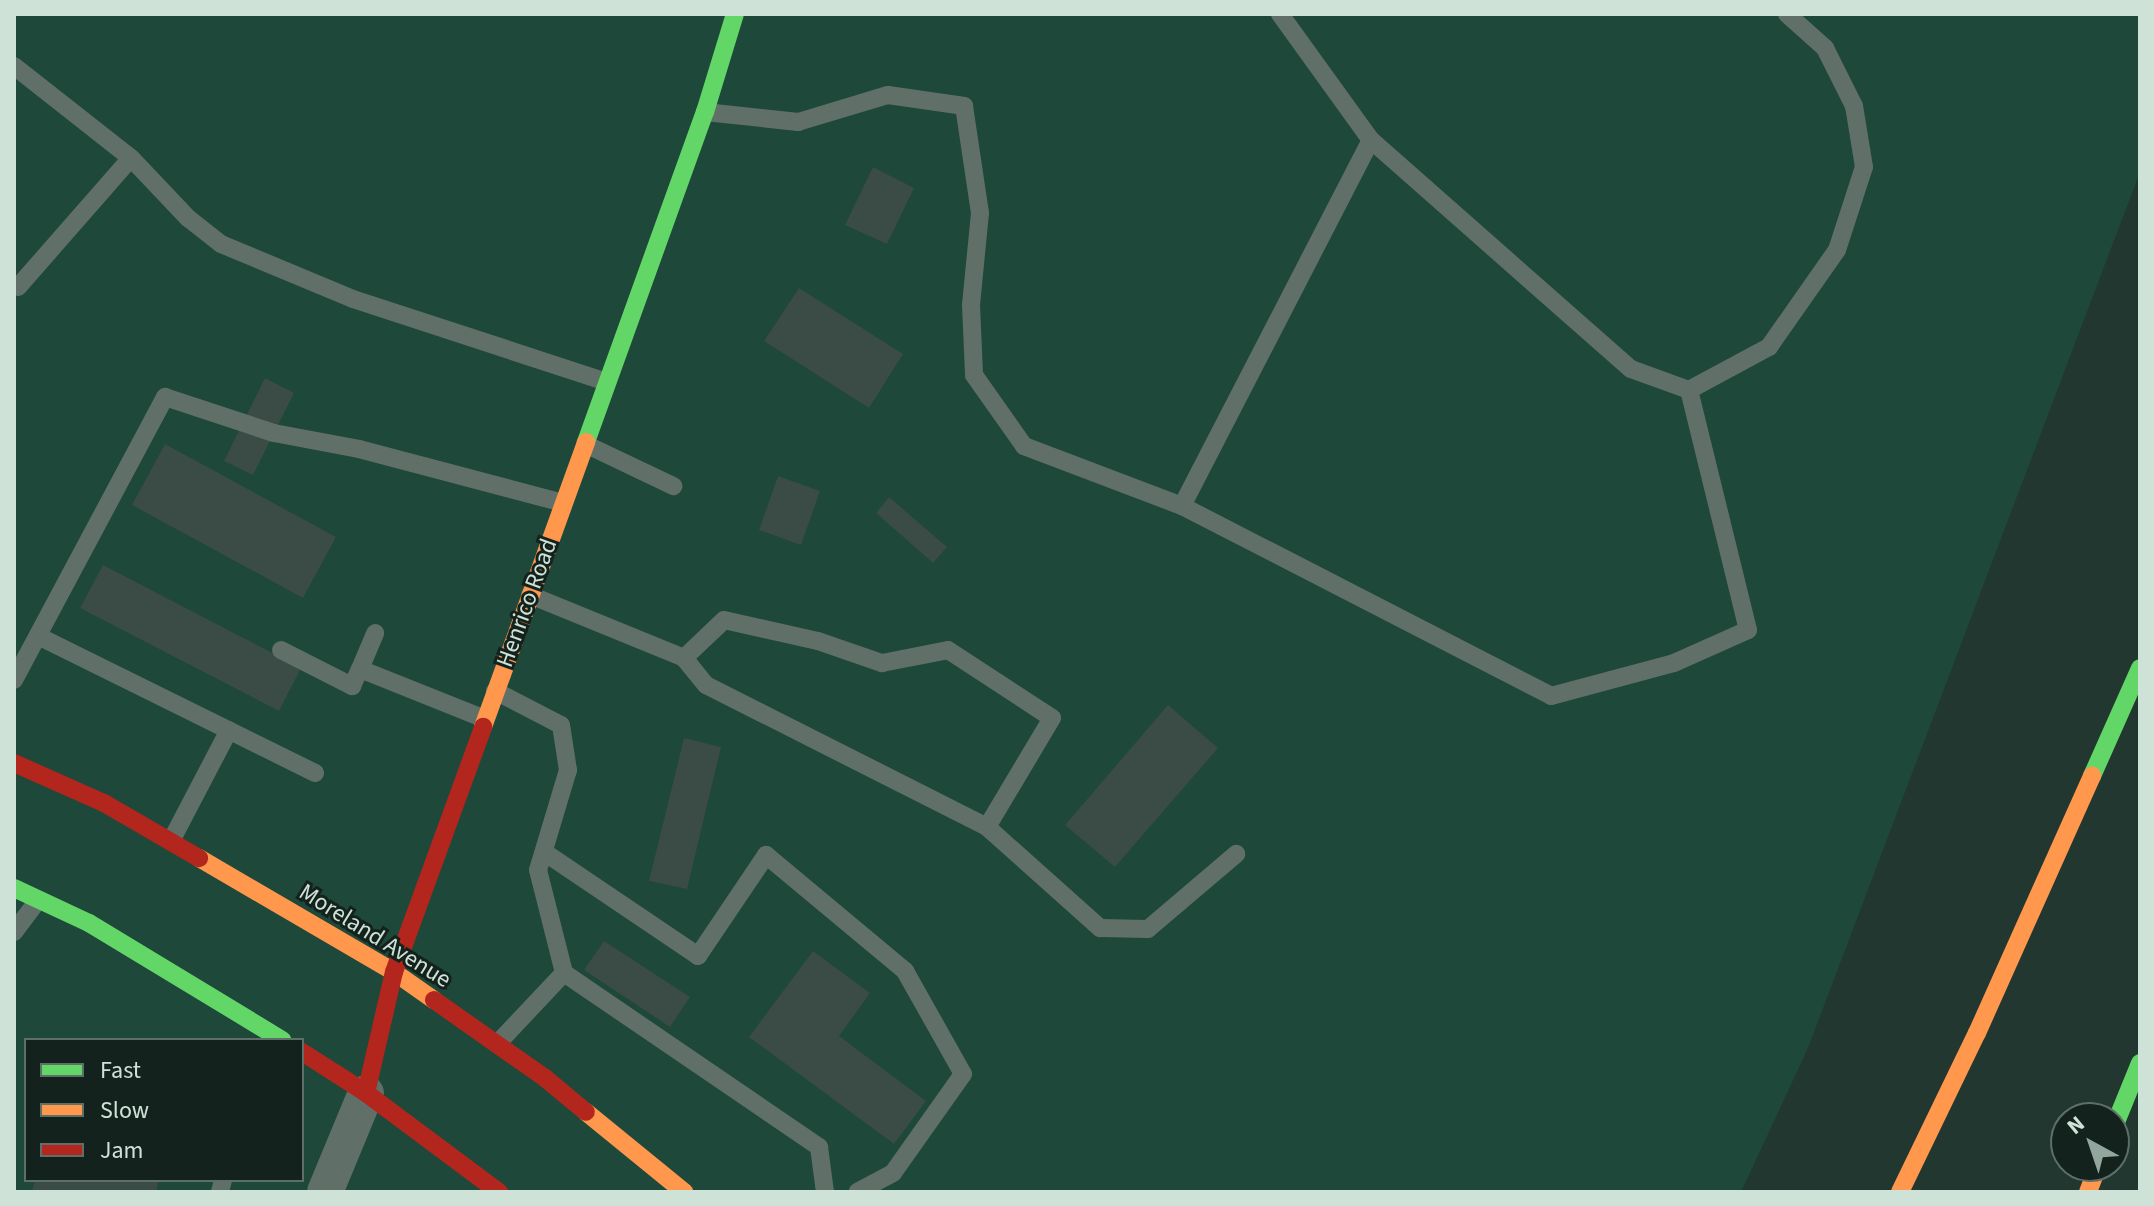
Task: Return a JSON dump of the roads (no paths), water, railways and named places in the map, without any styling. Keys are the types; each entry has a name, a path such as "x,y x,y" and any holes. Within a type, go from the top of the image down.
{"main road":[{"name":"Henrico Road","path":"366,1093 394,972 705,112 735,14"},
{"path":"1900,1192 1977,1033 2140,668"},
{"name":"Moreland Avenue","path":"14,763 104,803 394,972 545,1078 684,1192"},
{"path":"14,888 89,923 279,1038"},
{"path":"304,1053 366,1093 499,1192"},
{"path":"2124,1102 2140,1063"}],"street":[{"name":"Henrico Road","path":"325,1192 366,1093"}],"lane":[{"path":"1280,14 1371,140 1631,369 1689,390 1769,347 1837,250 1864,167 1854,106 1831,59 1825,48 1787,14"},
{"path":"14,66 131,158 188,218 221,244 353,299 607,382"},
{"path":"705,112 798,122 888,95 964,106 980,213 971,305 974,375 1024,446 1182,506 1551,696 1674,663 1748,630 1689,390"},
{"path":"1182,506 1371,140"},
{"path":"18,287 131,158"},
{"path":"14,680 165,397 274,433 359,449 563,503"},
{"path":"585,444 673,486"},
{"path":"530,595 684,658 706,685 987,827 1100,928 1148,929 1236,854"},
{"path":"684,658 724,620 818,641 882,663 948,650 1052,718 987,827"},
{"path":"281,650 352,686 375,633"},
{"path":"38,636 315,773"},
{"path":"360,669 485,719"},
{"path":"495,691 561,725 568,770 538,870 564,973 819,1147 825,1192"},
{"path":"170,842 229,730"},
{"path":"544,852 698,956 766,855 905,971 963,1074 893,1173 858,1192"},
{"path":"14,932 38,900"},
{"path":"497,1044 564,973"}]}
